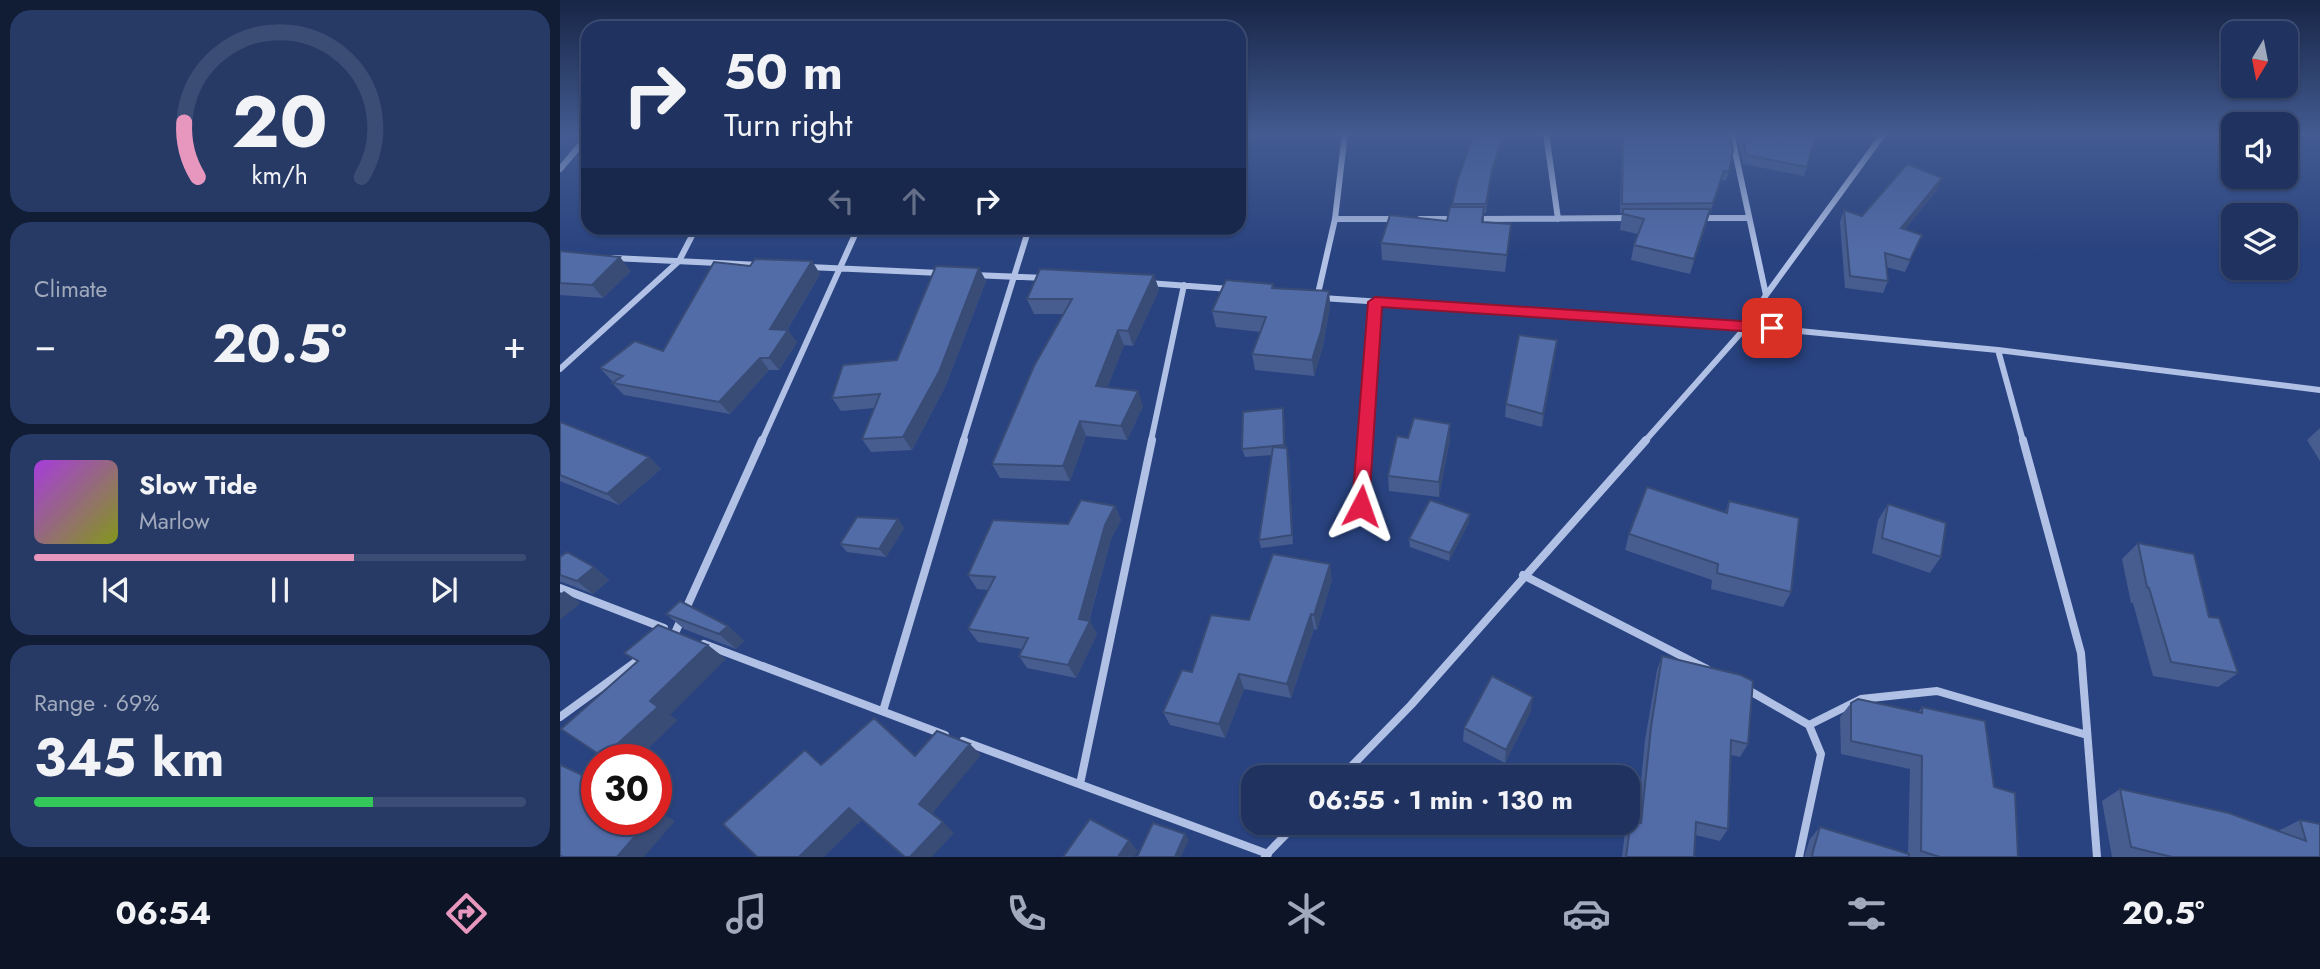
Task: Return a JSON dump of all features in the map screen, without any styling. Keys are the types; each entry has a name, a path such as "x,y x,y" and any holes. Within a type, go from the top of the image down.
{"street":[{"path":"1317,298 1335,219 1340,173"},
{"path":"1552,173 1558,219"},
{"path":"1739,173 1766,295"},
{"path":"1354,765 1411,705 1523,575 1747,326 1766,295 1855,173"},
{"path":"1474,219 1640,218"},
{"path":"1694,218 1748,218"},
{"path":"1335,219 1461,219"},
{"path":"560,369 679,261 692,235"},
{"path":"665,640 675,633 855,235"},
{"path":"883,711 1027,235"},
{"path":"600,258 772,266"},
{"path":"799,267 945,274"},
{"path":"958,274 1051,279"},
{"path":"1144,283 1237,290"},
{"path":"1080,784 1184,285"},
{"path":"1304,296 1747,326 1998,350 2320,390"},
{"path":"1361,506 1375,302"},
{"path":"1998,350 2081,653 2097,857"},
{"path":"1523,575 1722,676"},
{"path":"560,588 687,638"},
{"path":"700,642 1266,855 1285,835"},
{"path":"560,717 654,648"},
{"path":"1734,682 1809,725 1821,754 1799,857"},
{"path":"1809,725 1861,699 1937,691 2087,735"}],"building":[{"path":"1460,173 1491,173 1486,204 1452,204"},
{"path":"1622,173 1723,173 1713,203 1622,204"},
{"path":"1899,173 1929,173 1942,178 1901,228 1922,235 1910,260 1885,253 1888,281 1850,276 1844,210 1862,216"},
{"path":"1450,207 1484,207 1482,222 1511,224 1507,255 1381,243 1390,215 1447,221"},
{"path":"1623,209 1710,209 1694,259 1634,245 1644,219 1623,214"},
{"path":"560,251 620,257 592,285 560,283"},
{"path":"755,259 812,261 770,329 788,330 769,358 760,358 719,402 612,383 623,376 600,368 635,341 663,351 714,262 750,266"},
{"path":"936,266 979,268 939,372 903,437 862,439 880,394 832,398 843,365 897,360"},
{"path":"1040,269 1154,275 1128,331 1118,330 1096,386 1138,391 1121,426 1080,421 1063,466 992,464 1034,366 1072,299 1027,299"},
{"path":"1226,280 1273,284 1272,288 1329,291 1312,360 1252,354 1266,317 1212,311"},
{"path":"1519,335 1557,340 1543,414 1506,404"},
{"path":"1283,408 1284,445 1242,449 1243,412"},
{"path":"1414,418 1450,424 1439,482 1388,476 1397,436 1408,438"},
{"path":"560,422 649,457 607,494 560,475"},
{"path":"1273,447 1287,448 1292,535 1259,540"},
{"path":"1647,487 1727,513 1729,501 1799,518 1791,592 1717,573 1718,564 1629,534"},
{"path":"1081,500 1115,506 1105,525 1079,619 1090,621 1068,665 1019,656 1028,638 968,629 995,577 968,575 993,520 1068,524"},
{"path":"1430,500 1470,514 1450,553 1409,539"},
{"path":"1888,504 1946,523 1941,557 1882,538"},
{"path":"857,517 898,519 879,549 840,544"},
{"path":"2138,543 2194,554 2209,617 2219,618 2238,673 2171,662 2147,587"},
{"path":"567,552 594,567 577,581 560,575 560,557"},
{"path":"1273,554 1330,564 1314,615 1311,614 1287,684 1239,674 1219,724 1163,712 1182,670 1192,672 1211,615 1249,620"},
{"path":"680,601 728,626 719,634 666,614"},
{"path":"658,625 708,645 650,701 658,707 617,744 584,744 561,729 638,661 624,653"},
{"path":"1662,656 1741,675 1753,681 1748,744 1731,740 1728,829 1696,822 1694,857 1626,857 1629,835 1640,835 1651,727"},
{"path":"1492,676 1533,697 1506,750 1464,728"},
{"path":"1858,699 1922,713 1922,707 1985,721 1994,787 2015,793 2018,857 1940,857 1921,851 1922,756 1851,741 1851,703"},
{"path":"874,718 915,756 937,731 970,744 919,804 943,822 910,857 905,857 849,808 799,857 757,857 723,824 805,750 821,765"},
{"path":"560,766 581,774 581,835 636,835 617,857 560,855"},
{"path":"2120,789 2229,813 2306,841 2300,820 2320,824 2320,857 2172,857 2131,847"},
{"path":"1090,819 1129,840 1118,857 1063,857"},
{"path":"1153,823 1185,834 1175,857 1137,857"},
{"path":"1820,827 1909,854 1909,857 1812,857"}],"route":[{"path":"1361,506 1375,302 1772,328"}]}
